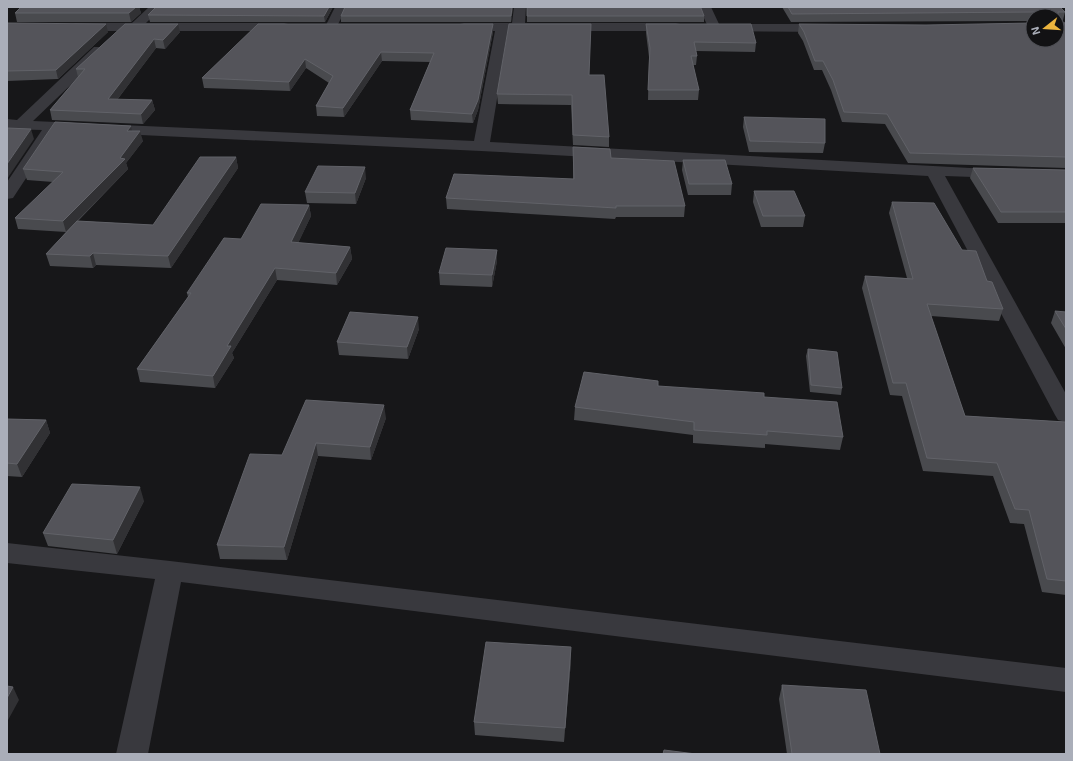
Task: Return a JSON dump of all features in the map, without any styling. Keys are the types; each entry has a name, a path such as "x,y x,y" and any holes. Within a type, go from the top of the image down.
{"street":[{"path":"13,125 109,41 156,7"},
{"path":"331,27 341,7"},
{"path":"518,27 520,7"},
{"path":"705,7 714,27"},
{"path":"61,27 300,27"},
{"path":"316,27 345,27"},
{"path":"449,27 838,28"},
{"path":"481,146 502,27"},
{"path":"13,125 481,146 934,171 1019,173"},
{"path":"7,194 52,127"},
{"path":"934,171 1066,415"},
{"path":"7,553 170,571 1066,680"},
{"path":"132,754 170,571"}],"building":[{"path":"21,7 136,7 129,13 15,13"},
{"path":"156,7 329,7 324,16 148,15"},
{"path":"345,7 512,7 511,16 341,16"},
{"path":"527,7 701,8 704,16 527,16"},
{"path":"788,7 1061,8 1025,8 1025,12 792,14"},
{"path":"7,23 106,24 56,70 7,71"},
{"path":"1025,23 1025,48 1065,48 1066,23 1066,157 910,153 887,114 844,112 833,80 823,61 815,61 804,32 799,24 926,25"},
{"path":"125,24 178,24 163,40 154,39 108,99 152,100 141,114 50,110 85,69 76,69"},
{"path":"258,24 493,24 478,100 472,114 410,110 434,53 381,52 343,108 316,106 333,76 305,59 289,82 202,78"},
{"path":"509,24 591,24 589,75 604,75 609,137 573,135 572,95 497,94"},
{"path":"646,24 751,24 756,43 694,42 697,56 691,56 699,90 648,90 650,48"},
{"path":"744,117 825,119 825,143 750,141"},
{"path":"55,122 131,126 127,131 140,131 120,158 125,159 63,221 15,218 63,172 23,169"},
{"path":"7,128 31,129 7,164"},
{"path":"573,147 610,149 611,158 674,161 685,206 616,206 616,208 446,198 454,174 574,179"},
{"path":"200,157 236,157 168,256 93,253 90,256 46,254 77,221 153,225"},
{"path":"683,160 725,160 732,184 689,184"},
{"path":"318,166 365,167 355,193 305,192"},
{"path":"973,168 1066,170 1066,212 1001,212"},
{"path":"754,191 794,191 805,216 763,216"},
{"path":"892,202 934,203 962,250 976,251 987,281 992,282 1003,309 927,304 965,416 1066,422 1066,581 1047,579 1029,510 1015,509 997,463 927,458 906,383 893,383 865,276 913,279"},
{"path":"261,204 309,205 291,242 350,247 336,273 275,268 227,346 231,346 213,376 137,369 191,293 187,293 224,238 241,239"},
{"path":"446,248 497,250 492,275 439,273"},
{"path":"1055,311 1066,312 1066,329"},
{"path":"350,312 418,317 407,347 337,342"},
{"path":"808,349 837,352 842,388 811,385"},
{"path":"584,372 658,381 658,386 764,393 764,397 837,402 843,437 767,431 767,435 694,430 694,422 575,407"},
{"path":"306,400 384,405 370,447 316,443 284,547 217,545 250,454 282,455"},
{"path":"7,419 46,420 17,464 7,463"},
{"path":"72,484 140,487 113,540 43,533"},
{"path":"486,642 571,647 565,728 474,722"},
{"path":"782,685 866,690 880,754 792,754"},
{"path":"7,686 13,687 7,698"},
{"path":"664,750 696,754 663,754"}]}
